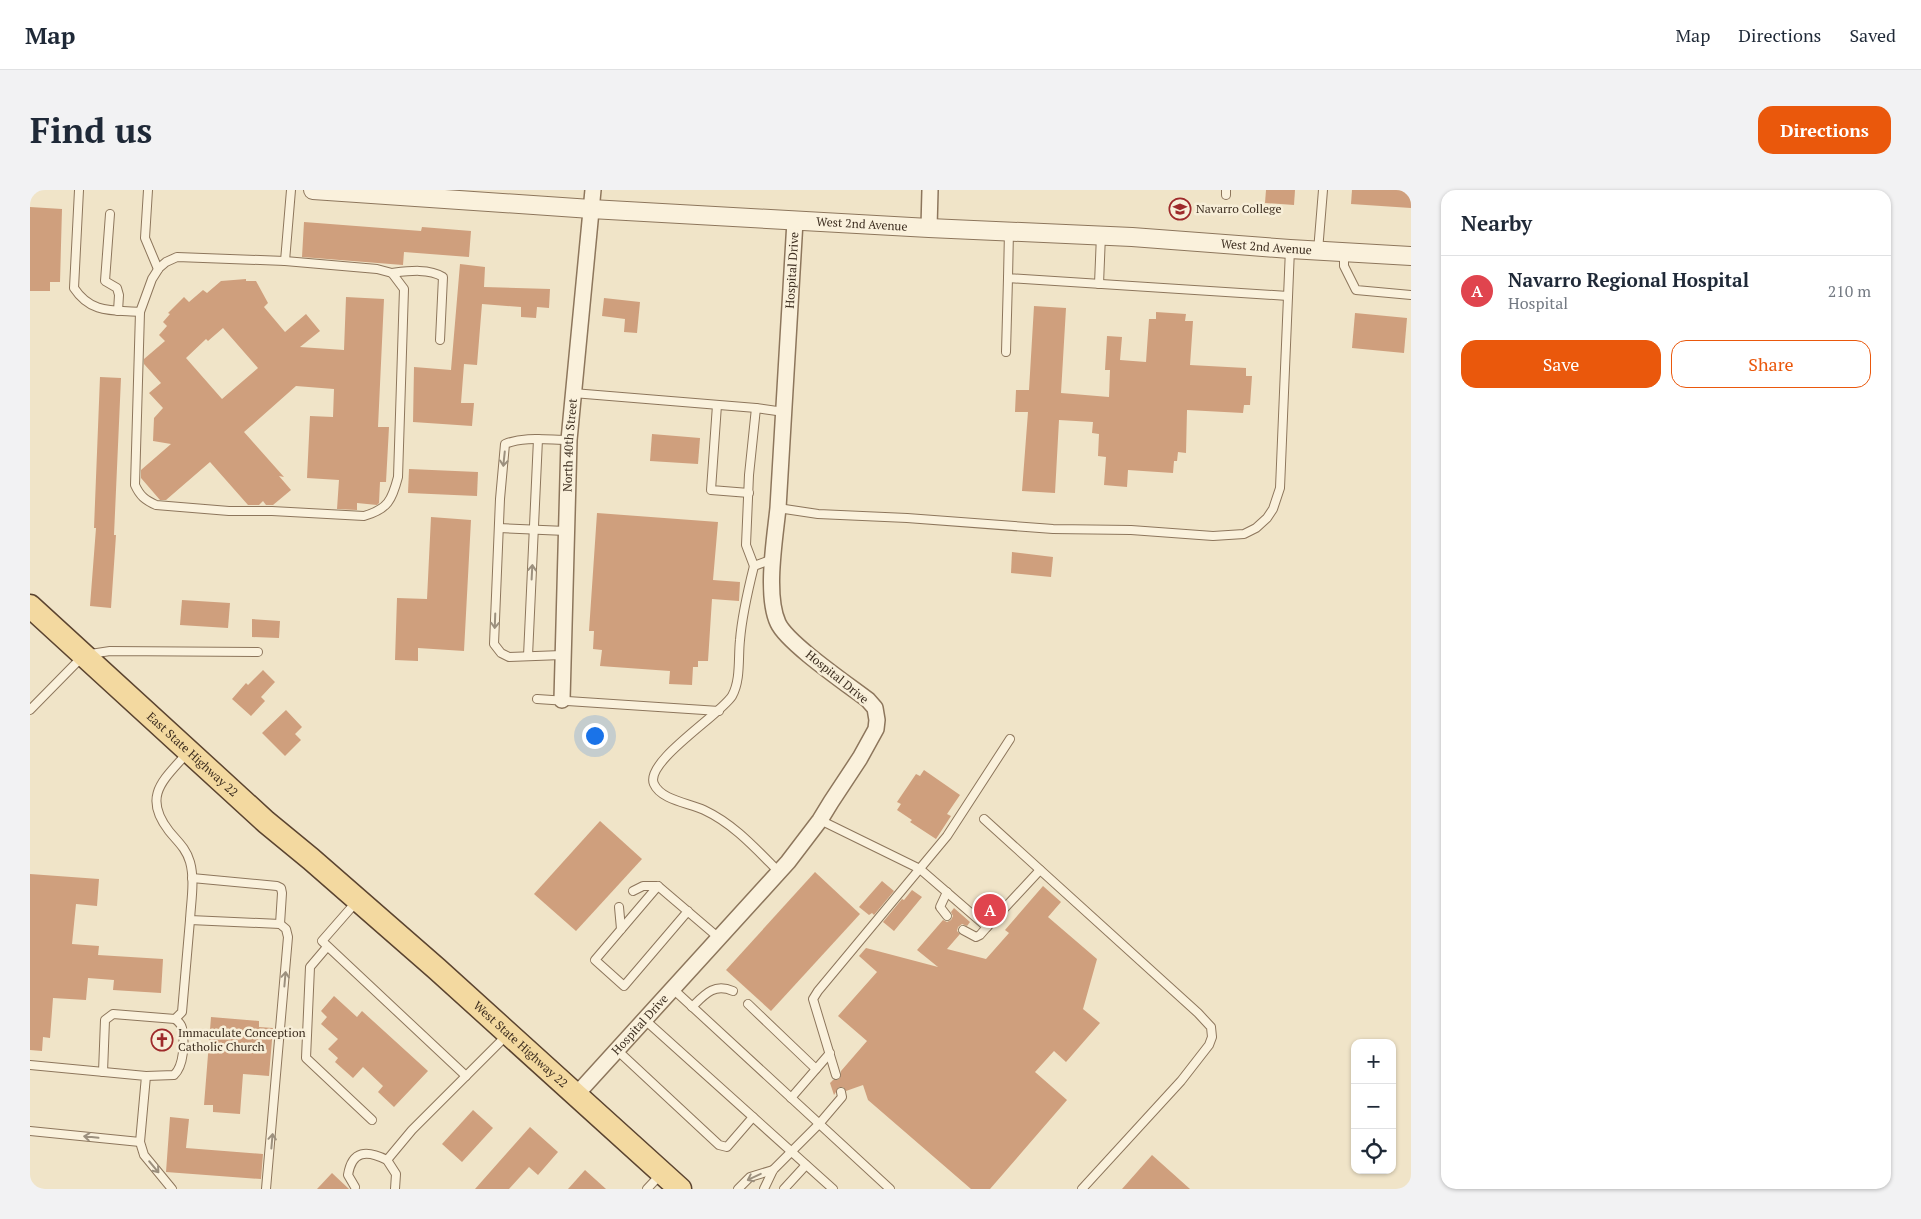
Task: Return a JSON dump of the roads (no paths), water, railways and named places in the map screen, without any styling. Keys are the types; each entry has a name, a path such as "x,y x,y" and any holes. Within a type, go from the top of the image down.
{"main road":[{"name":"East State Highway 22","path":"30,606 266,822 358,900"},
{"name":"West State Highway 22","path":"358,900 680,1189"}],"street":[{"name":"West 2nd Avenue","path":"313,190 795,221 1190,240 1290,249 1411,256"},
{"name":"North 40th Street","path":"562,700 569,440 593,190"},
{"path":"929,228 930,190"},
{"name":"Hospital Drive","path":"576,1095 779,872 820,820 860,758 876,729 875,708 868,700 796,644 778,624 774,611 772,586 773,558 778,508 795,221"}],"lane":[{"path":"79,190 74,288 88,304 104,310 140,312"},
{"path":"148,190 145,238 158,269"},
{"path":"286,261 291,190"},
{"path":"1318,251 1323,190"},
{"path":"110,214 105,281 117,288 118,311"},
{"path":"1006,352 1009,231"},
{"path":"1099,284 1101,236"},
{"path":"778,508 818,514 907,518 1053,529 1131,530 1213,536 1244,534 1256,528 1267,518 1273,509 1280,488 1290,249"},
{"path":"1344,252 1344,266 1356,290 1411,295"},
{"path":"392,273 404,289 398,477 388,504 375,513 364,516 272,511 229,511 156,505 147,501 139,494 135,485 140,312 158,269 166,262 177,257 286,261 377,269 392,273 412,271 439,274 443,277 440,340"},
{"path":"1008,278 1288,296"},
{"path":"573,392 784,412"},
{"path":"717,405 711,490 749,493"},
{"path":"756,408 746,545 754,566 740,639 738,674 732,695 719,711 662,762 653,777 654,785 664,795 703,809 727,822 779,872"},
{"path":"528,656 538,439"},
{"path":"562,655 509,656 502,653 494,644 505,444 514,440 569,440"},
{"path":"499,528 534,528 566,531"},
{"path":"754,566 773,558"},
{"path":"30,710 84,655 110,651 258,652"},
{"path":"537,699 719,711"},
{"path":"836,1075 813,999 946,836 1010,739"},
{"path":"175,1019 182,1012 192,878 190,862 182,843 169,830 160,814 156,798 160,785 189,751"},
{"path":"984,819 1198,1013 1211,1027 1212,1037 1209,1045 1181,1081 1082,1189"},
{"path":"820,820 920,869 987,927"},
{"path":"963,930 976,937 980,935 1040,870"},
{"path":"192,878 277,886 281,888 280,924"},
{"path":"633,891 643,886 658,886 719,938"},
{"path":"658,886 594,960 624,986 688,911"},
{"path":"947,892 940,906 947,916"},
{"path":"358,900 322,941 466,1076"},
{"path":"619,907 620,929"},
{"path":"190,920 280,924 286,929 288,937 266,1189"},
{"path":"327,947 310,967 306,1058 372,1120"},
{"path":"692,1008 703,996 712,990 723,987 733,991"},
{"path":"673,989 890,1189"},
{"path":"748,1004 816,1069"},
{"path":"30,1065 103,1072 146,1076 174,1075 179,1070 182,1061 183,1029 180,1023 175,1019 113,1014 108,1016 105,1020 103,1072"},
{"path":"645,1020 833,1189"},
{"path":"387,1160 412,1130 508,1033"},
{"path":"618,1051 719,1145 727,1147 753,1117"},
{"path":"791,1098 830,1054"},
{"path":"146,1076 140,1142 144,1155 172,1189"},
{"path":"764,1189 773,1170 819,1124 842,1097 841,1092"},
{"path":"30,1131 140,1142"},
{"path":"355,1187 348,1175 349,1165 355,1157 365,1153 375,1154 387,1160 396,1174 395,1189"},
{"path":"784,1189 806,1165"},
{"path":"738,1189 750,1177 773,1170"},
{"path":"648,1189 662,1172"}],"place":[{"name":"Navarro College","path":"1180,209"},
{"name":"Navarro Regional Hospital","path":"990,910"},
{"name":"Immaculate Conception Catholic Church","path":"162,1040"}]}
